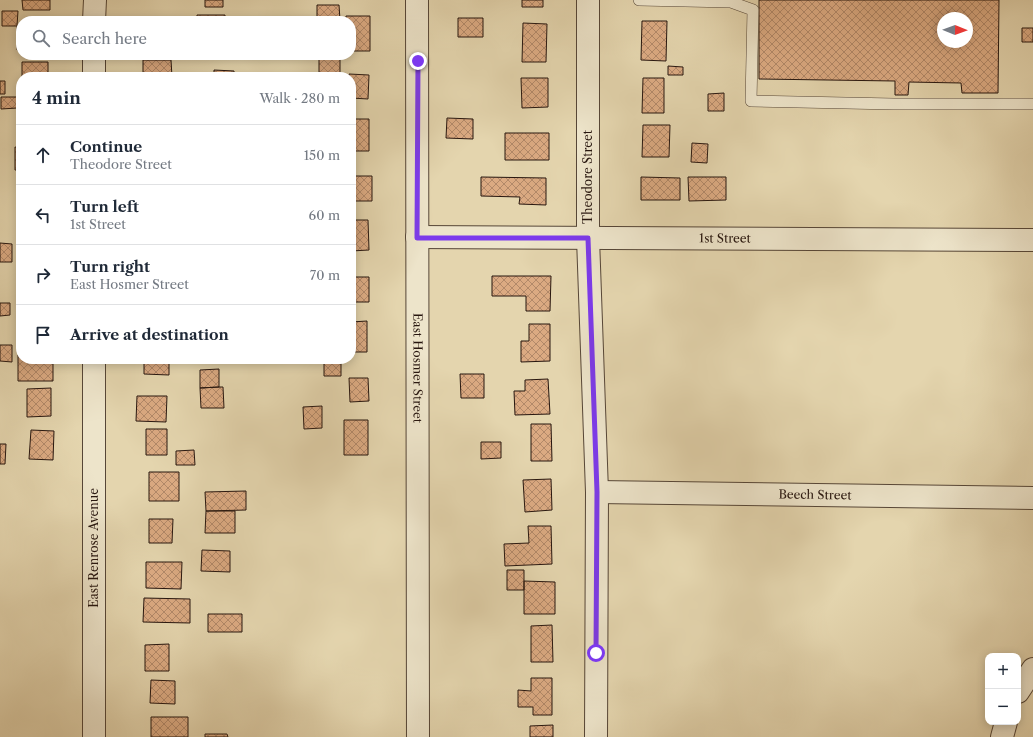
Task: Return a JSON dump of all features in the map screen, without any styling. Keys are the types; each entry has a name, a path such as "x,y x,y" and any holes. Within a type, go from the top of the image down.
{"street":[{"path":"94,0 94,16"},
{"name":"East Hosmer Street","path":"417,0 418,737"},
{"name":"Theodore Street","path":"588,0 588,238 597,492 596,737"},
{"path":"94,60 94,72"},
{"name":"1st Street","path":"417,238 1033,240"},
{"name":"East Renrose Avenue","path":"94,364 94,737"},
{"name":"Beech Street","path":"597,492 1033,498"},
{"path":"1020,689 1033,668"},
{"path":"1002,737 1005,725"}],"lane":[{"path":"639,0 731,2 753,10 751,101 894,104 1033,104"}],"building":[{"path":"22,0 50,0 50,10 23,10"},
{"path":"205,0 223,0 223,7 205,7"},
{"path":"522,0 543,0 543,7 522,7"},
{"path":"759,0 999,0 998,93 962,93 961,83 909,82 908,95 895,95 895,81 759,79"},
{"path":"317,5 339,5 340,16 317,16"},
{"path":"2,11 18,11 18,16 16,16 16,26 2,26"},
{"path":"197,15 225,15 225,16"},
{"path":"356,16 370,16 370,51 356,51"},
{"path":"458,18 483,18 483,37 458,37"},
{"path":"642,21 667,21 666,61 641,60"},
{"path":"523,23 547,24 546,62 522,62"},
{"path":"1022,28 1033,28 1033,42 1022,42"},
{"path":"143,60 171,60 172,72 143,72"},
{"path":"319,60 340,60 340,72 319,72"},
{"path":"22,62 48,62 48,72 22,72"},
{"path":"668,66 683,67 683,75 668,75"},
{"path":"214,70 234,71 234,72 214,72"},
{"path":"356,74 369,75 368,99 356,98"},
{"path":"521,78 548,78 548,107 522,108"},
{"path":"643,78 664,78 664,113 642,113"},
{"path":"0,81 5,81 5,94 0,94"},
{"path":"724,93 724,111 708,111 708,94"},
{"path":"1,97 16,97 16,108 1,109"},
{"path":"447,118 473,119 473,139 446,138"},
{"path":"356,119 369,119 369,151 356,151"},
{"path":"643,125 670,125 669,157 642,157"},
{"path":"505,133 549,133 549,160 505,160"},
{"path":"692,143 708,144 707,163 691,162"},
{"path":"15,147 16,170 15,170"},
{"path":"356,176 372,176 372,201 356,201"},
{"path":"481,177 546,178 546,205 519,204 520,197 481,196"},
{"path":"641,177 680,178 680,200 641,200"},
{"path":"688,177 726,177 726,200 689,201"},
{"path":"356,220 368,220 369,250 356,251"},
{"path":"0,243 12,244 12,262 0,262"},
{"path":"492,276 551,276 550,311 526,311 526,296 492,296"},
{"path":"356,277 369,277 369,302 356,302"},
{"path":"0,303 10,303 10,315 0,316"},
{"path":"367,321 367,352 356,352 356,322"},
{"path":"529,324 550,324 550,361 521,362 521,341 529,341"},
{"path":"0,345 12,345 12,362 0,361"},
{"path":"18,364 53,364 53,381 18,381"},
{"path":"144,364 169,364 169,375 144,374"},
{"path":"324,364 341,364 341,376 324,376"},
{"path":"219,369 219,387 200,388 200,370"},
{"path":"460,374 484,374 484,398 461,398"},
{"path":"349,378 368,378 369,401 350,402"},
{"path":"548,379 550,414 515,415 514,391 525,391 525,380"},
{"path":"223,387 224,408 201,408 200,388"},
{"path":"51,388 51,416 27,417 27,389"},
{"path":"137,396 167,396 166,422 136,421"},
{"path":"322,406 322,428 304,429 303,407"},
{"path":"344,420 368,420 368,455 344,455"},
{"path":"531,424 551,424 552,461 531,461"},
{"path":"146,429 167,429 167,455 146,455"},
{"path":"31,430 54,431 53,460 29,459"},
{"path":"481,442 501,442 501,458 481,459"},
{"path":"0,444 6,444 5,464 0,464"},
{"path":"194,450 195,465 176,465 176,451"},
{"path":"149,472 179,472 179,501 149,501"},
{"path":"551,479 552,510 525,512 523,480"},
{"path":"246,491 246,510 206,511 205,492"},
{"path":"206,511 235,511 235,533 205,533"},
{"path":"149,519 173,519 172,543 149,543"},
{"path":"528,526 551,526 552,564 505,566 504,544 529,543"},
{"path":"202,550 230,551 230,572 201,571"},
{"path":"146,562 182,562 181,589 146,588"},
{"path":"507,570 524,570 524,590 507,590"},
{"path":"524,581 555,582 555,614 524,614"},
{"path":"144,598 190,599 190,623 143,622"},
{"path":"208,614 242,614 242,632 208,632"},
{"path":"552,625 553,662 531,662 531,626"},
{"path":"169,644 169,671 145,671 145,645"},
{"path":"531,678 552,678 552,715 533,715 533,707 518,707 518,690 531,691"},
{"path":"151,680 175,681 175,704 150,703"},
{"path":"151,717 188,717 188,737 151,737"},
{"path":"553,725 553,737 530,737 530,726"},
{"path":"205,734 227,734 228,737 205,737"}],"route":[{"path":"418,61 417,238 588,238 597,492 596,653"}]}
